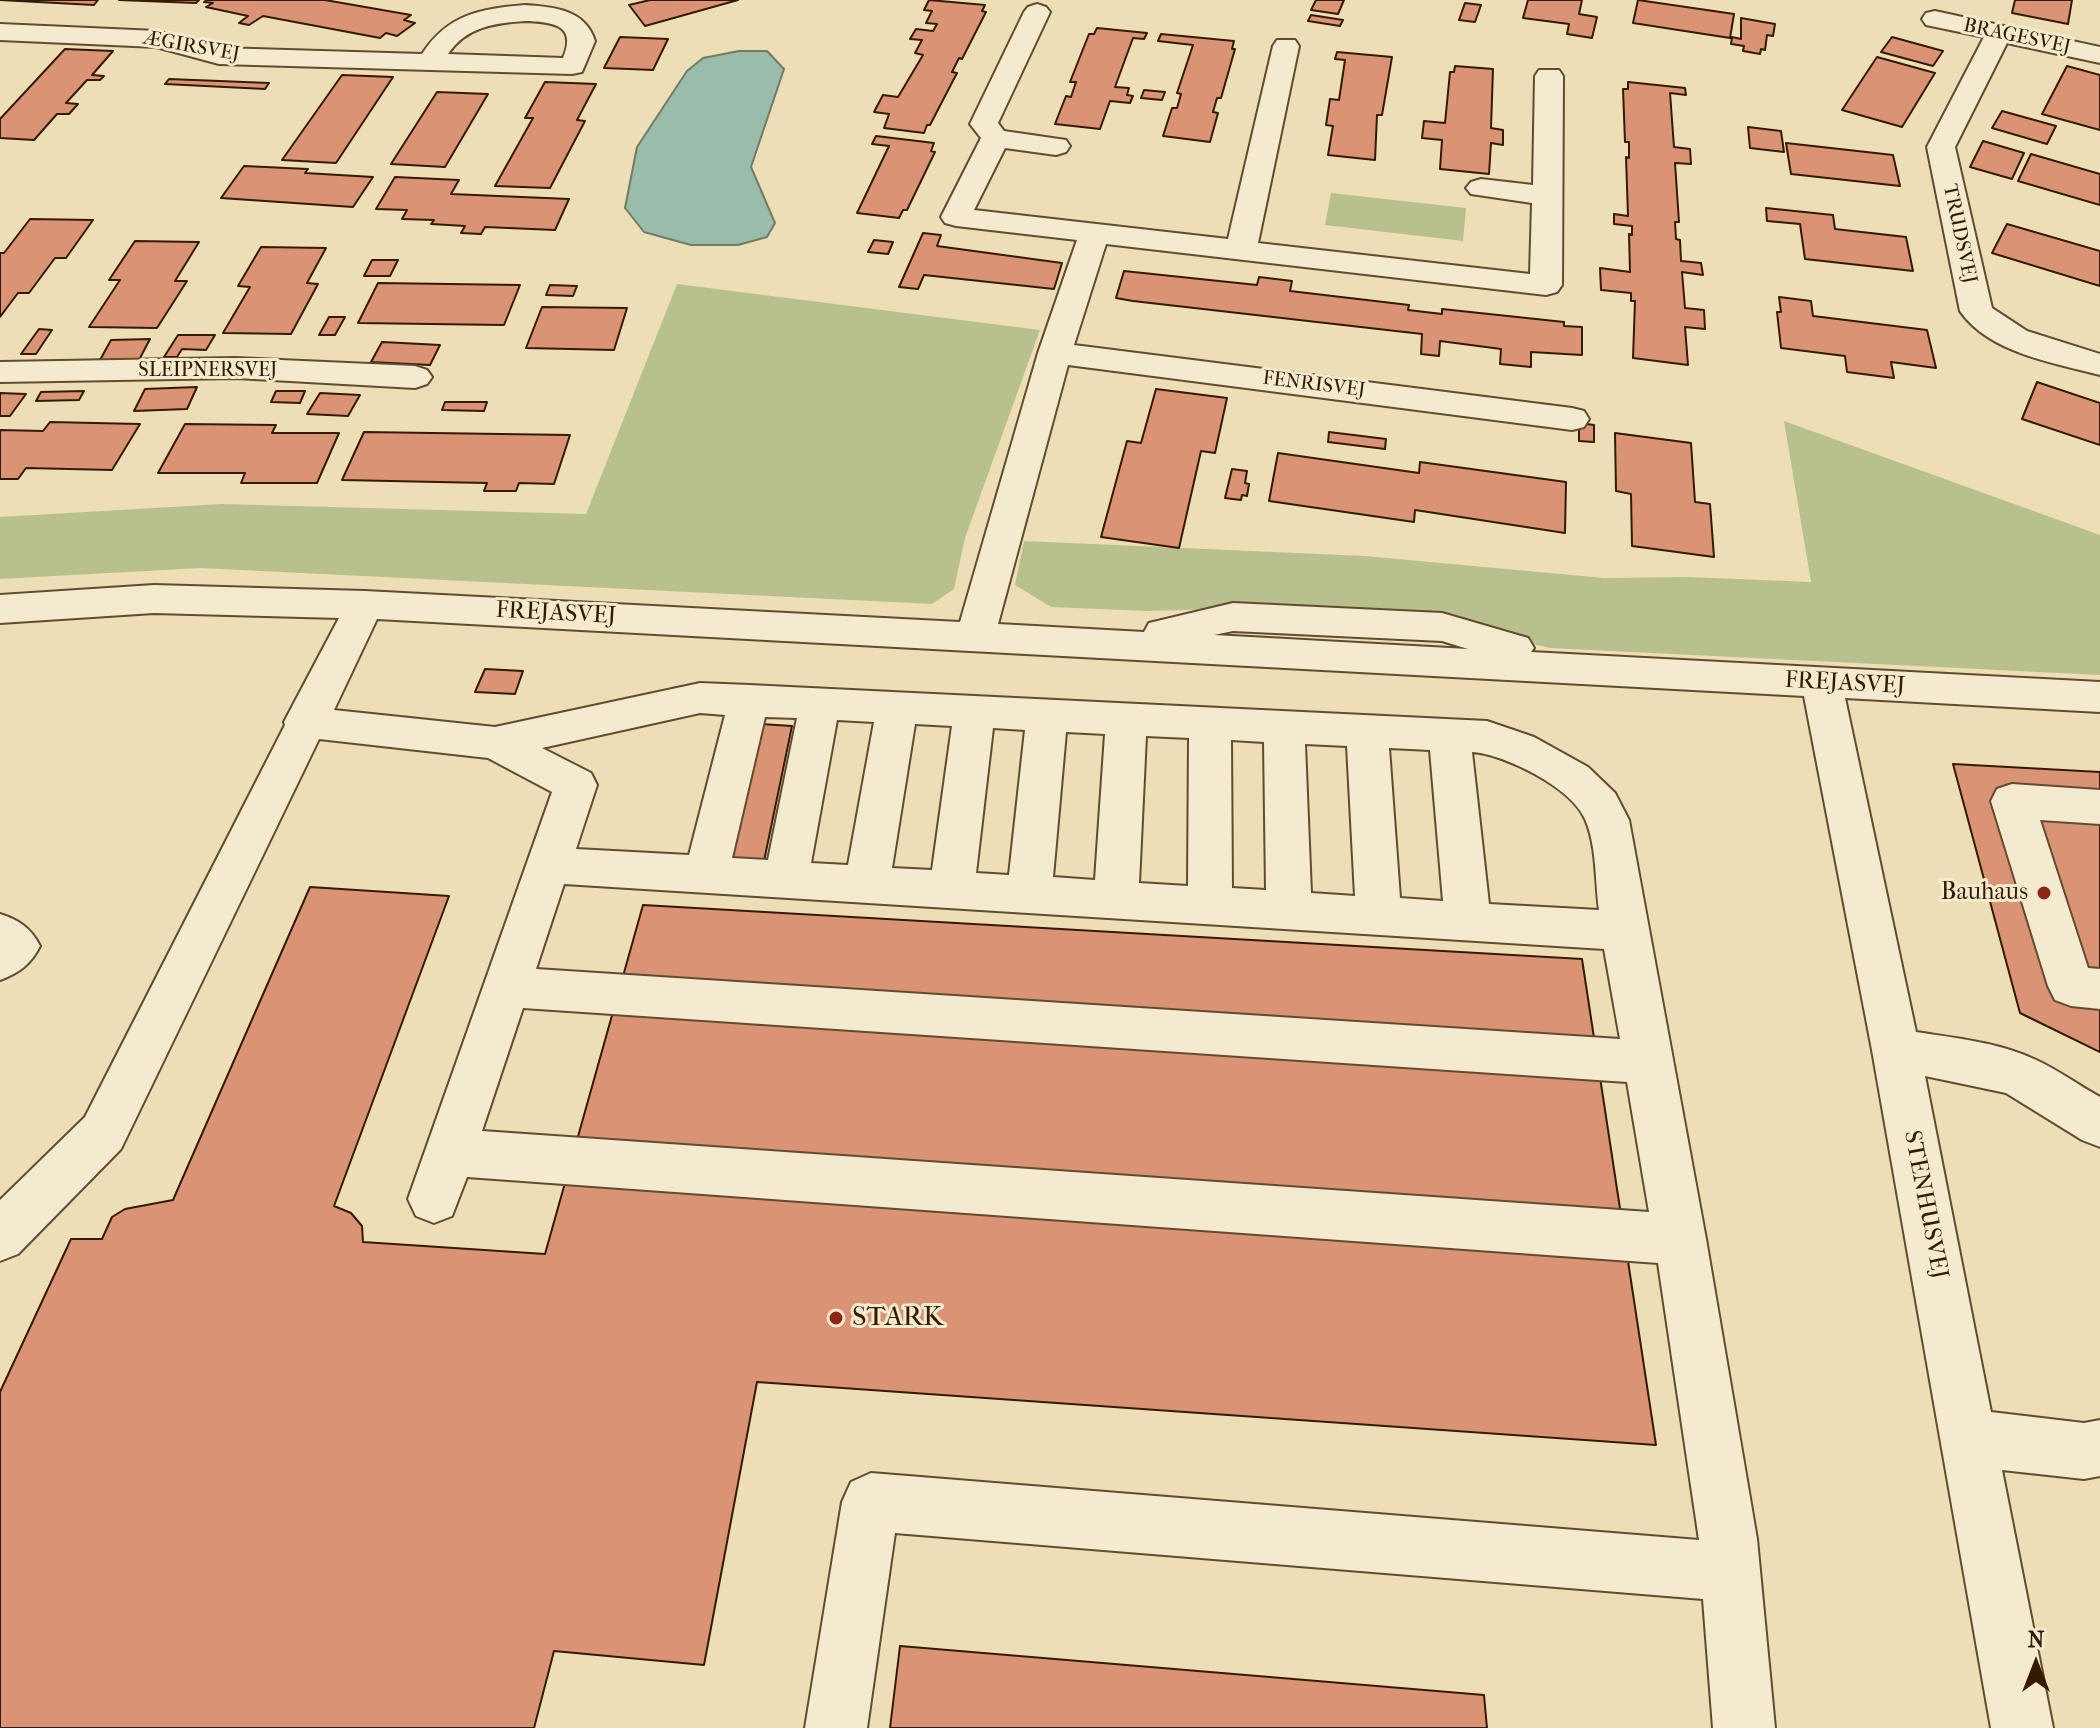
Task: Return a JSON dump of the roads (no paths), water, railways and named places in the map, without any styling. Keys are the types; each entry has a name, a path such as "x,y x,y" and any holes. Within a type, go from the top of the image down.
{"street":[{"name":"ÆGIRSVEJ","path":"0,32 157,39 219,56 430,62 572,66 581,37 572,23 552,15 522,12 498,14 458,28 445,40 430,62"},
{"path":"1037,12 984,124 995,138 1056,146"},
{"name":"BRAGESVEJ","path":"1935,19 2100,55"},
{"name":"TRUDSVEJ","path":"1999,33 1941,147 1976,311 1988,324 2008,335 2100,365"},
{"path":"1241,251 1286,46"},
{"path":"995,138 956,217 1546,285 1549,76"},
{"path":"1481,188 1547,196"},
{"path":"975,637 1055,353 1094,234"},
{"name":"FENRISVEJ","path":"1055,353 1572,419"},
{"name":"SLEIPNERSVEJ","path":"0,372 236,368 415,377"},
{"name":"FREJASVEJ","path":"0,609 154,599 365,605 2100,697"},
{"path":"0,1236 103,1133 304,722 365,605"},
{"name":"STENHUSVEJ","path":"1821,682 1896,1050 2022,1728"},
{"path":"304,722 495,743 700,698 749,700 1487,737 1520,746 1579,783 1606,817 1680,1239 1731,1572 1744,1728"},
{"path":"706,875 749,700"},
{"path":"786,880 820,704"},
{"path":"867,885 897,708"},
{"path":"952,890 974,712"},
{"path":"1029,895 1047,715"},
{"path":"1116,900 1126,719"},
{"path":"1210,724 1210,906"},
{"path":"1284,727 1289,911"},
{"path":"1367,731 1379,917"},
{"path":"1449,735 1468,922"},
{"path":"434,1199 576,785 495,743"},
{"path":"2100,807 2012,801 2071,986 2100,989"},
{"path":"548,865 1624,931"},
{"path":"0,933 17,946 0,960"},
{"path":"507,987 1648,1062"},
{"path":"1896,1050 1980,1064 2019,1075 2100,1124"},
{"path":"451,1152 1680,1239"},
{"path":"1969,1438 2084,1451 2100,1448"},
{"path":"836,1728 871,1502 1731,1572"}],"place":[{"name":"Bauhaus","path":"2044,893"},
{"name":"STARK","path":"836,1318"}]}
